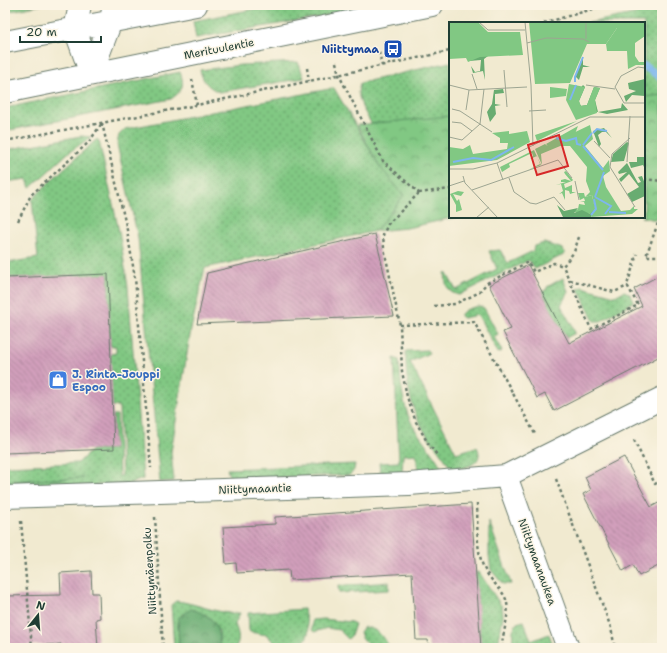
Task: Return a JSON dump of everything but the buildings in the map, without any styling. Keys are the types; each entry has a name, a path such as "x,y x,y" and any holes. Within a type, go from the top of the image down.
{"main road":[{"path":"80,5 75,29 91,74"},
{"path":"5,42 75,29 112,13 196,5"},
{"name":"Merituulentie","path":"5,92 432,5"},
{"path":"91,74 112,13"},
{"path":"506,476 662,398"},
{"name":"Niittymaantie","path":"5,497 402,484 506,476"},
{"name":"Niittymaanaukea","path":"506,476 568,648"}],"path":[{"path":"547,22 607,5"},
{"path":"5,141 102,123 449,51"},
{"path":"378,52 382,66"},
{"path":"336,62 339,75 383,161 418,193"},
{"path":"307,68 309,81"},
{"path":"18,221 31,195 89,142 102,123"},
{"name":"Niittymäenpolku","path":"102,123 128,230 135,278 153,493 163,648"},
{"path":"645,179 662,181"},
{"path":"449,189 418,193 388,224 383,235 384,248 400,325 402,371 407,397 416,422 428,446 449,467 450,480"},
{"path":"662,212 646,256 662,256"},
{"path":"563,266 574,252 579,237"},
{"path":"434,306 455,304 478,293 487,283 528,262 534,272 554,263 563,266 591,329 638,305 628,286 637,254"},
{"path":"569,279 614,292 628,286"},
{"path":"623,418 655,484 662,480"},
{"path":"476,495 480,550 484,570 507,601 508,619 504,631 503,648"},
{"path":"21,514 32,648"}],"green space":[{"path":"5,5 41,5 5,12"},
{"path":"275,5 369,5 320,17 196,38 193,21"},
{"path":"662,8 662,172 645,168 645,22 594,22"},
{"path":"298,62 304,78 219,92 206,84 200,70 241,65"},
{"path":"449,62 449,185 390,157 362,107 358,93 360,83"},
{"path":"180,72 183,84 182,87 171,99 5,131 5,108"},
{"path":"334,88 380,167 404,195 376,231 205,268 191,329 171,452 174,481 160,482 138,238 117,144 119,135 125,129"},
{"path":"662,95 662,221 645,218 645,97"},
{"path":"449,116 449,218 452,218 407,228 376,231 404,195 380,167 357,125"},
{"path":"81,136 91,137 68,153 30,188 27,179 5,182 5,150"},
{"path":"97,139 99,141 120,236 128,287 143,479 128,484 5,488 5,466 78,463 92,450 114,449 113,415 117,415 119,476 122,476 119,407 112,406 110,354 116,353 116,346 110,346 108,275 5,278 5,263 38,258 32,200 49,182"},
{"path":"544,243 563,249 565,254 535,269 529,260 459,295 451,292 446,284 446,272 456,290 497,269 489,251 500,250 508,263 533,251 534,246"},
{"path":"563,278 568,292 561,305 575,333 566,338 542,292 547,289 547,287"},
{"path":"582,287 615,296 624,291 629,293 633,299 633,302 601,321 594,321 578,289"},
{"path":"479,306 484,308 498,334 494,337 502,351 498,353 478,315 463,318 460,316 465,310"},
{"path":"427,350 429,353 410,362 456,453 477,447 479,453 478,458 467,467 451,470 446,460 425,432 412,404 406,372 406,351"},
{"path":"394,358 399,360 402,393 409,417 415,429 438,461 442,471 418,471 416,454 403,455 402,473 380,472 379,463 399,462"},
{"path":"355,464 354,470 350,475 230,479 227,469"},
{"path":"489,522 511,584 503,584 491,570 489,555"},
{"path":"479,572 502,607 503,616 498,645 499,648 481,648 475,573"},
{"path":"389,582 389,590 339,593 338,586"},
{"path":"176,601 216,611 240,613 235,624 238,639 235,648 220,648 219,630 178,618 179,648 174,648 171,605"},
{"path":"191,609 205,615 214,622 218,632 220,648 179,648 178,618"},
{"path":"304,609 308,633 307,638 299,648 279,648 267,635 250,632 249,630 248,613"},
{"path":"323,619 351,622 355,624 351,636 348,639 339,630 327,628 314,632 312,630 312,620"},
{"path":"524,621 531,641 549,634 552,642 536,648 512,648 513,630 517,623"},
{"path":"364,627 373,629 380,634 390,648 370,648 362,638 360,632"}],"waterway":[{"path":"645,67 662,78"}],"place":[{"name":"Niittymaa","path":"393,49"},
{"name":"J. Rinta-Jouppi Espoo","path":"58,380"}]}
